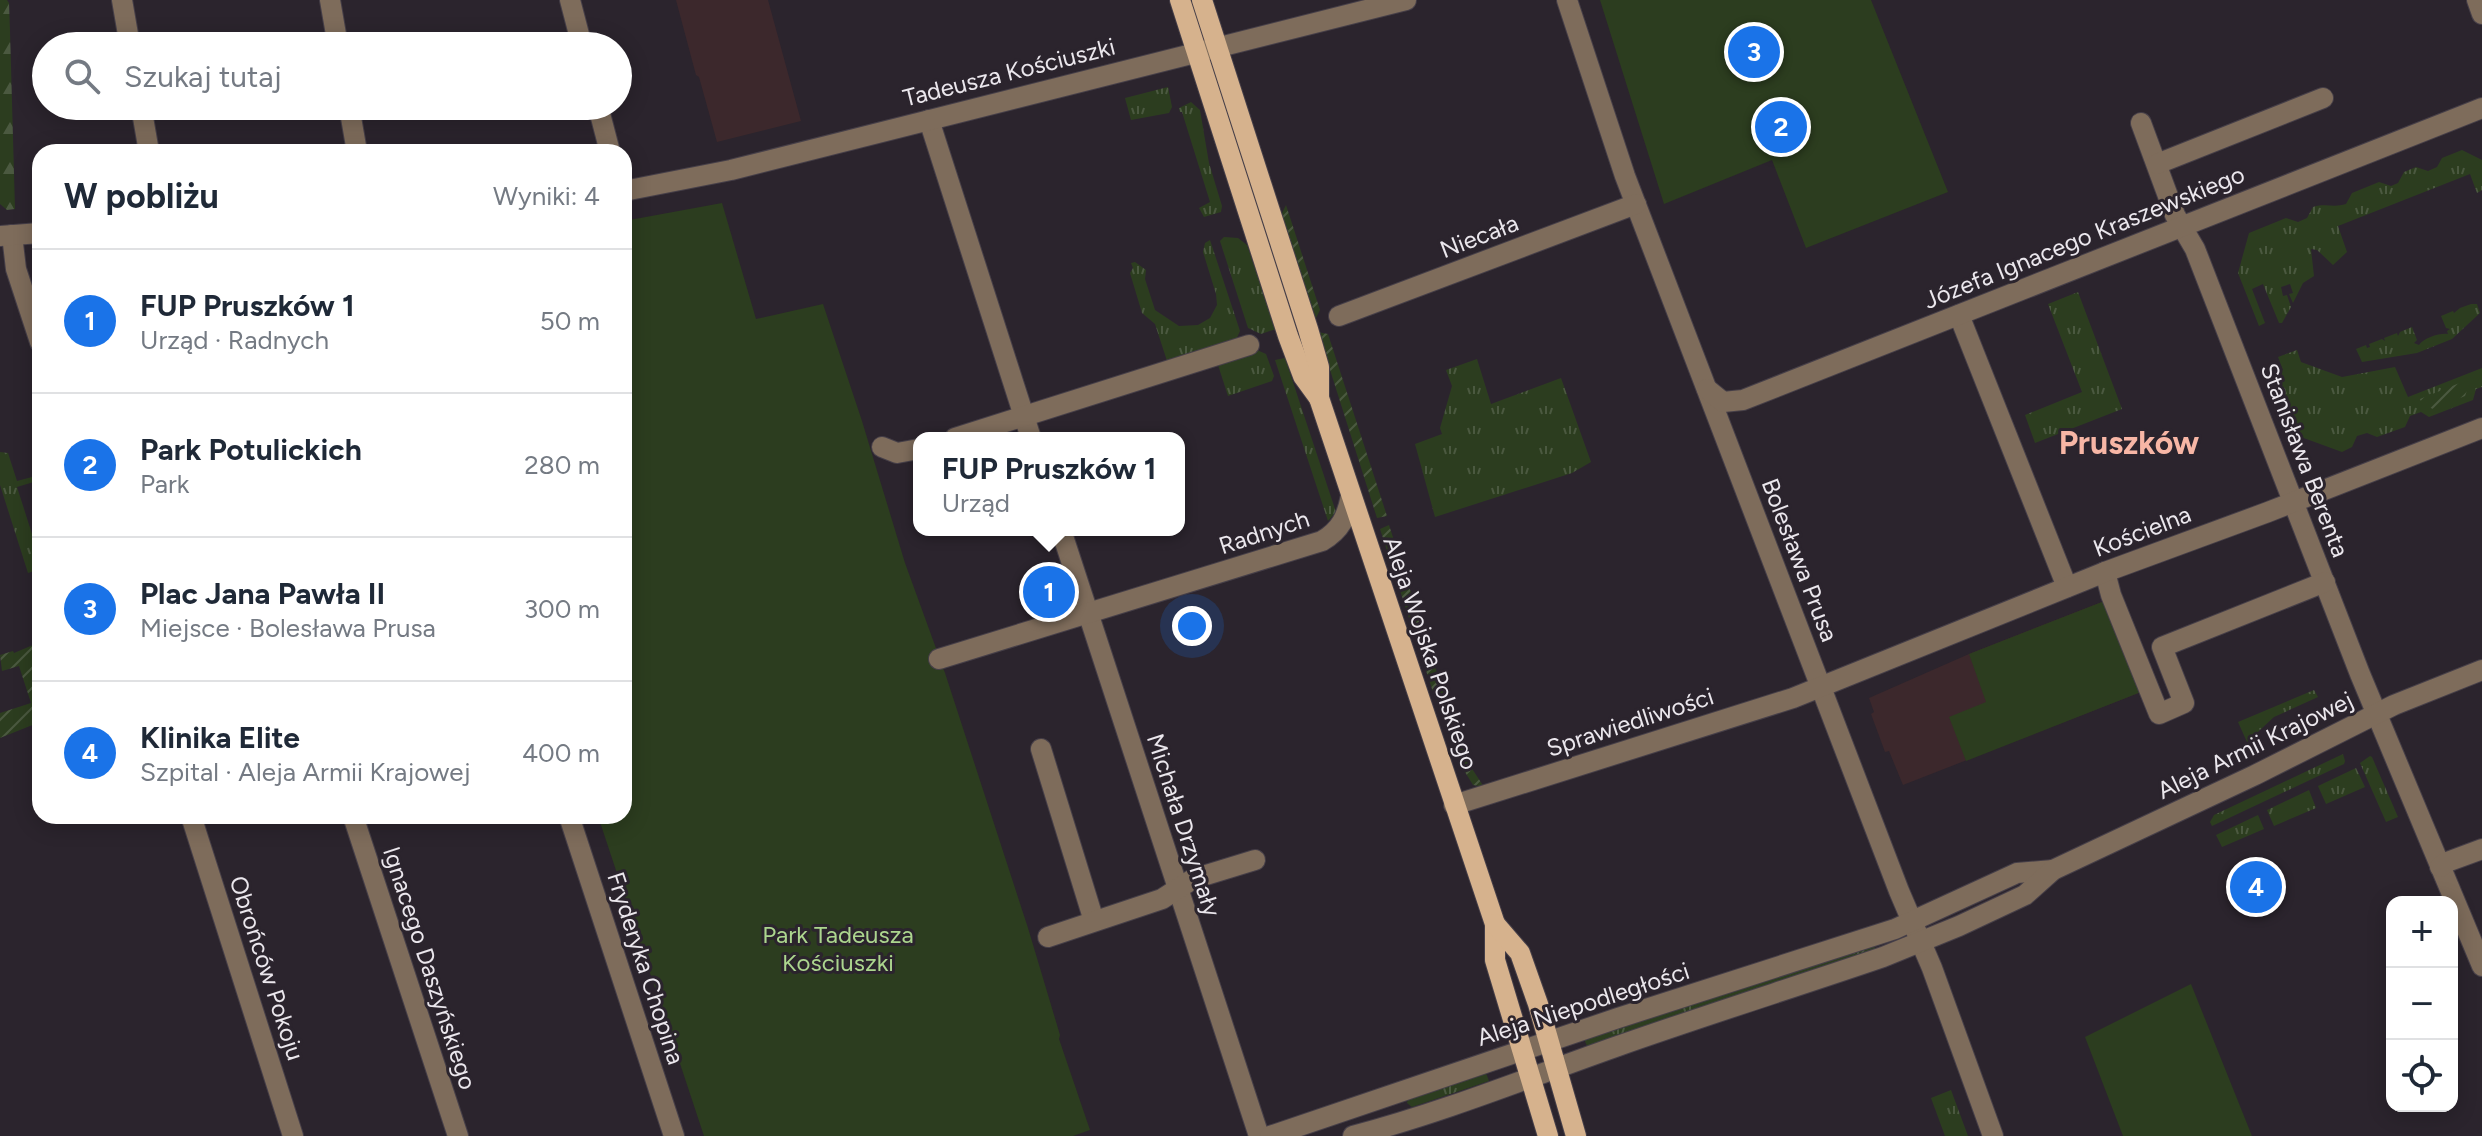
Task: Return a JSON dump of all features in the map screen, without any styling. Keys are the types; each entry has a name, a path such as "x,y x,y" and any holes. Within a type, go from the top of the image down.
{"main road":[{"name":"Aleja Wojska Polskiego","path":"1180,0 1288,336 1303,376 1319,398 1495,924 1495,960 1548,1136"},
{"name":"Aleja Wojska Polskiego","path":"1202,0 1308,329 1319,367 1319,398"},
{"name":"Aleja Wojska Polskiego","path":"1495,924 1520,953 1576,1136"}],"street":[{"path":"122,0 128,32"},
{"path":"330,0 336,32"},
{"path":"570,0 578,32"},
{"name":"Tadeusza Kościuszki","path":"632,189 718,173 1406,0"},
{"name":"Bolesława Prusa","path":"1567,0 1636,204 1899,891 1922,942 1993,1136"},
{"path":"2477,0 2482,14"},
{"path":"2157,164 2323,98"},
{"name":"Józefa Ignacego Kraszewskiego","path":"1707,389 1723,402 1737,401 2482,108"},
{"path":"143,120 148,144"},
{"path":"351,120 356,144"},
{"path":"602,120 608,144"},
{"path":"929,120 1029,432"},
{"name":"Stanisława Berenta","path":"2141,123 2175,215 2195,249 2376,714 2482,966"},
{"name":"Niecała","path":"1339,316 1636,204"},
{"path":"32,233 6,235 32,318"},
{"path":"1959,315 2067,587"},
{"path":"974,432 1249,345"},
{"name":"Kościelna","path":"1821,687 2105,572 2482,428"},
{"path":"882,447 897,453 913,450"},
{"name":"Radnych","path":"939,659 1322,541 1336,531 1346,518 1351,496"},
{"name":"Michała Drzymały","path":"1063,536 1259,1136"},
{"path":"2105,572 2111,595 2159,714 2184,703 2162,647 2325,582"},
{"name":"Aleja Armii Krajowej","path":"1922,942 2025,895 2053,870 2376,714 2482,670"},
{"name":"Sprawiedliwości","path":"1454,805 1821,687"},
{"path":"1041,749 1094,921"},
{"name":"Obrońców Pokoju","path":"194,824 293,1136"},
{"name":"Ignacego Daszyńskiego","path":"356,824 458,1136"},
{"name":"Fryderyka Chopina","path":"572,824 674,1136"},
{"path":"2440,867 2482,849"},
{"path":"1048,937 1162,899 1193,879 1255,860"},
{"name":"Aleja Armii Krajowej","path":"1913,922 2017,873 2053,870"},
{"name":"Aleja Niepodległości","path":"1270,1136 1913,922"},
{"name":"Aleja Niepodległości","path":"1353,1136 1398,1124 1922,942"},
{"path":"1390,1096 1398,1124"}],"shaded area":[{"path":"676,0 768,0 801,121 717,142"},
{"path":"2107,600 2141,692 1903,785 1889,751 1885,752 1871,714 1874,712 1869,698 1969,654"}],"green space":[{"path":"0,0 9,3 10,31 15,209 7,210 0,204"},
{"path":"1600,0 1871,0 1948,192 1806,248 1772,160 1664,204"},
{"path":"1168,87 1172,107 1169,113 1131,120 1125,98"},
{"path":"1191,102 1200,110 1209,163 1222,206 1221,212 1204,217 1199,208 1210,202 1179,108"},
{"path":"2462,150 2482,160 2482,190 2477,193 2470,174 2338,226 2347,252 2333,265 2317,250 2311,249 2314,276 2303,283 2293,303 2289,294 2293,293 2290,284 2281,287 2291,307 2282,323 2279,323 2263,284 2252,289 2265,323 2259,326 2238,273 2249,233 2286,218 2298,222 2307,218 2313,207 2346,204 2352,193 2379,182 2391,186 2398,183 2404,172 2416,167 2428,171 2437,167 2442,158"},
{"name":"Park Tadeusza Kościuszki","path":"722,203 756,319 823,304 905,563 945,673 1028,928 1059,1039 1090,1130 1073,1136 704,1136 601,824 632,824 632,220"},
{"path":"1286,205 1320,310 1316,318 1283,220"},
{"path":"1224,237 1238,238 1247,245 1276,329 1261,334 1248,328 1220,241"},
{"path":"1210,240 1240,331 1235,342 1168,364 1155,324 1142,313 1130,273 1133,268 1131,263 1135,262 1146,270 1145,279 1155,310 1179,326 1198,325 1210,318 1217,305 1203,252 1205,243"},
{"path":"2078,292 2122,409 2035,443 2025,415 2082,392 2048,304"},
{"path":"2477,304 2480,313 2452,339 2417,353 2362,362 2356,349 2366,345 2370,347 2369,344 2382,339 2385,341 2384,338 2397,333 2398,336 2412,327 2417,340 2414,343 2419,345 2432,336 2448,334 2450,329 2446,328 2441,316"},
{"path":"1318,332 1328,334 1387,516 1377,518"},
{"path":"1257,350 1266,354 1274,376 1272,381 1228,396 1219,362"},
{"path":"2297,350 2301,362 2342,377 2395,367 2408,397 2482,368 2482,387 2476,389 2473,400 2429,417 2421,412 2410,416 2405,427 2377,437 2367,433 2357,436 2352,447 2342,452 2301,437 2276,374 2283,370 2278,357"},
{"path":"1285,358 1336,512 1328,521 1275,360"},
{"path":"1477,359 1491,404 1561,378 1591,462 1572,473 1435,517 1415,444 1442,434 1440,428 1452,386 1446,370"},
{"path":"2467,380 2469,385 2465,396 2433,409 2422,404 2420,399"},
{"path":"0,452 8,453 17,481 32,477 32,482 17,487 32,534 32,572 28,573 0,485"},
{"path":"1389,525 1457,734 1467,761 1484,787 1473,785 1465,772 1432,689 1380,529"},
{"path":"2107,600 2141,692 1966,761 1949,717 1986,702 1969,654"},
{"path":"32,645 32,725 0,738 0,713 31,703 19,666 2,671 0,655"},
{"path":"2314,690 2318,697 2274,717 2247,742 2238,722"},
{"path":"2343,754 2344,764 2212,826 2210,822 2214,815"},
{"path":"2370,756 2398,817 2386,822 2360,763"},
{"path":"2356,768 2365,787 2326,804 2318,786"},
{"path":"2309,790 2316,808 2274,826 2267,810"},
{"path":"2258,815 2264,829 2222,847 2216,835"},
{"path":"1874,945 1876,950 1588,1048 1584,1039"},
{"path":"2191,984 2252,1136 2123,1136 2085,1037"},
{"path":"1486,1073 1489,1081 1412,1107 1407,1103 1408,1099"},
{"path":"1951,1090 1968,1136 1945,1136 1931,1098"}],"place":[{"name":"Plac Jana Pawła II","path":"1754,52"},
{"name":"Park Potulickich","path":"1781,127"},
{"name":"FUP Pruszków 1","path":"1049,592"},
{"name":"Klinika Elite","path":"2256,887"}],"district":[{"name":"Pruszków","path":"2129,443"}]}
